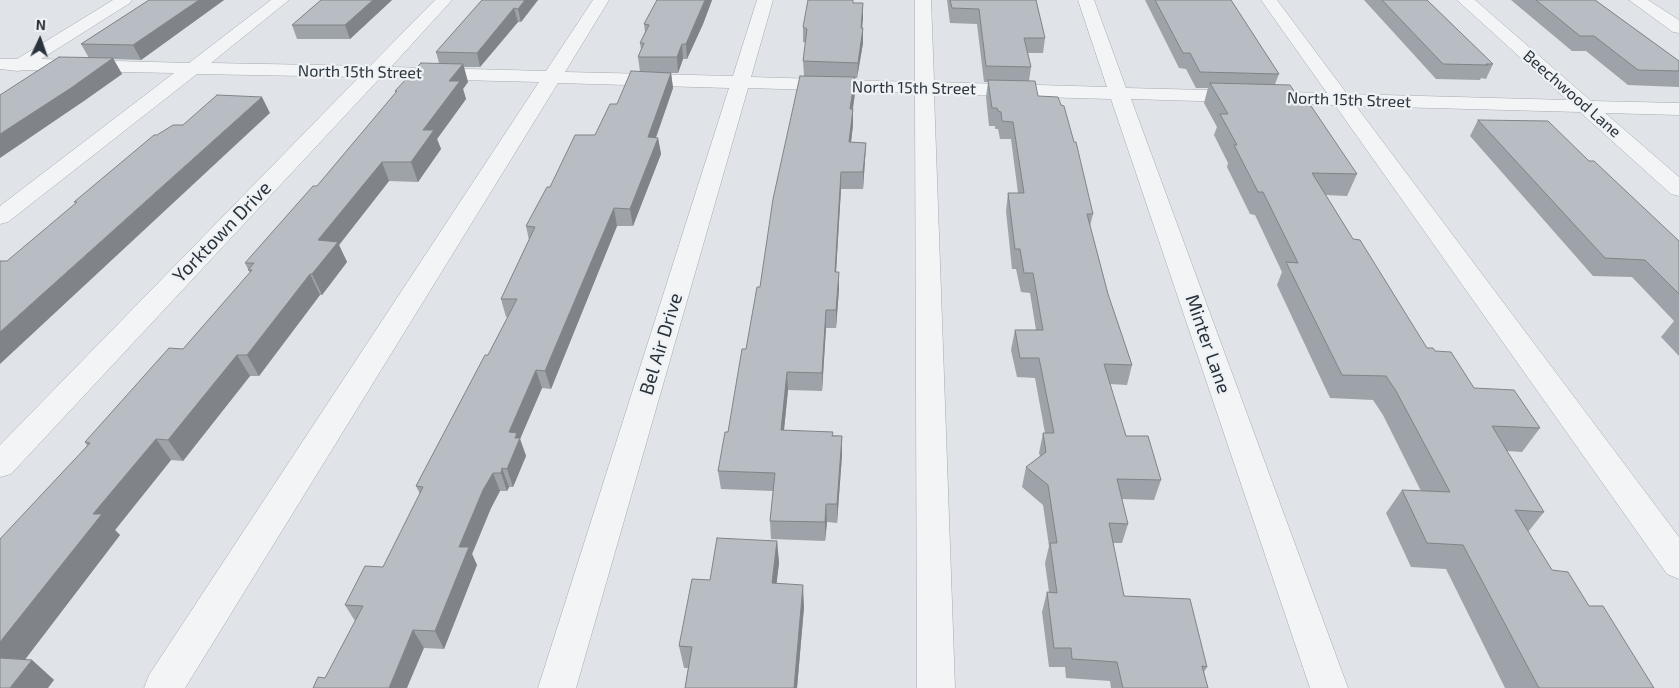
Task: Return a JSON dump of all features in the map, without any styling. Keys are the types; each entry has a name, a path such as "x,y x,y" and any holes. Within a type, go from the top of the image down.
{"street":[{"path":"0,77 124,0"},
{"path":"0,217 281,0"},
{"name":"Yorktown Drive","path":"0,465 444,0"},
{"path":"163,688 601,0"},
{"name":"Bel Air Drive","path":"557,688 765,0"},
{"path":"922,0 936,688"},
{"name":"Minter Lane","path":"1086,0 1329,688"},
{"path":"1269,0 1679,564"},
{"name":"Beechwood Lane","path":"1465,0 1679,189"},
{"path":"1637,0 1679,28"},
{"name":"North 15th Street","path":"0,64 375,72 1679,109"}],"building":[{"path":"149,0 199,0 133,45 81,44"},
{"path":"321,0 373,0 345,25 292,25"},
{"path":"482,0 525,0 518,9 514,8 477,53 436,52"},
{"path":"657,0 705,0 686,44 682,44 677,57 638,57 644,43 640,43 649,25 644,24"},
{"path":"808,0 853,0 853,3 863,3 861,28 863,28 858,63 803,61 807,29 803,27"},
{"path":"950,0 1036,0 1045,38 1024,38 1031,67 986,66 979,9 952,8"},
{"path":"1155,0 1231,0 1279,74 1200,72 1190,53 1183,53"},
{"path":"1382,0 1427,0 1493,64 1443,64"},
{"path":"1536,0 1595,0 1679,61 1679,71 1638,70 1594,36 1580,36"},
{"path":"59,57 113,58 0,134 0,95"},
{"path":"421,63 463,64 449,81 460,81 423,130 434,130 411,162 382,162 318,240 338,242 312,274 310,274 247,355 237,355 168,440 156,439 93,514 102,514 0,642 0,539 90,443 85,442 169,348 183,349 252,270 248,270 254,263 245,263 313,186 317,186 397,91 395,91"},
{"path":"631,71 671,73 648,137 658,138 630,209 614,208 545,371 536,370 509,432 517,433 515,438 520,438 507,469 502,468 501,473 493,473 483,490 459,547 469,547 435,631 413,630 389,688 313,688 318,677 325,678 363,606 345,605 365,566 383,567 423,487 416,486 485,355 488,355 517,299 501,299 535,227 526,226 547,187 550,187 575,135 595,135 610,104 617,104"},
{"path":"800,76 855,77 850,109 853,109 849,142 866,143 863,172 841,172 835,272 839,272 836,310 826,310 822,373 787,372 781,430 833,432 832,436 842,436 837,504 826,504 825,522 770,521 775,473 718,471 725,432 728,432 742,349 746,349 757,287 760,287 773,199"},
{"path":"988,80 1035,81 1038,96 1058,97 1061,105 1064,106 1074,142 1076,142 1093,214 1087,214 1108,294 1132,365 1104,364 1126,436 1148,436 1161,480 1117,479 1128,524 1109,523 1124,596 1190,599 1207,667 1202,666 1208,688 1123,688 1117,662 1072,659 1071,648 1054,648 1047,592 1057,593 1050,543 1057,543 1048,485 1026,467 1046,452 1043,433 1054,433 1039,358 1020,358 1015,330 1043,330 1033,273 1024,273 1020,249 1015,249 1008,193 1024,193 1013,122 1002,121 1001,112 997,108 992,108"},
{"path":"1210,83 1290,85 1300,100 1307,100 1357,174 1312,173 1353,239 1360,240 1427,348 1433,348 1435,351 1451,352 1474,388 1514,390 1540,428 1492,426 1544,512 1515,510 1552,570 1568,572 1589,606 1603,606 1654,688 1539,688 1463,545 1427,543 1402,490 1450,492 1396,391 1386,376 1342,375 1286,262 1298,263 1263,192 1258,192 1234,145 1237,145 1220,114 1228,114"},
{"path":"217,95 262,97 0,332 0,261 7,261 154,135 173,125 183,125"},
{"path":"1478,120 1548,121 1589,161 1594,161 1679,241 1679,294 1645,260 1605,258"},
{"path":"717,538 777,541 772,583 803,585 794,688 685,688 692,647 679,646 692,579 710,580"},
{"path":"0,658 32,660 10,688 0,688"}]}
